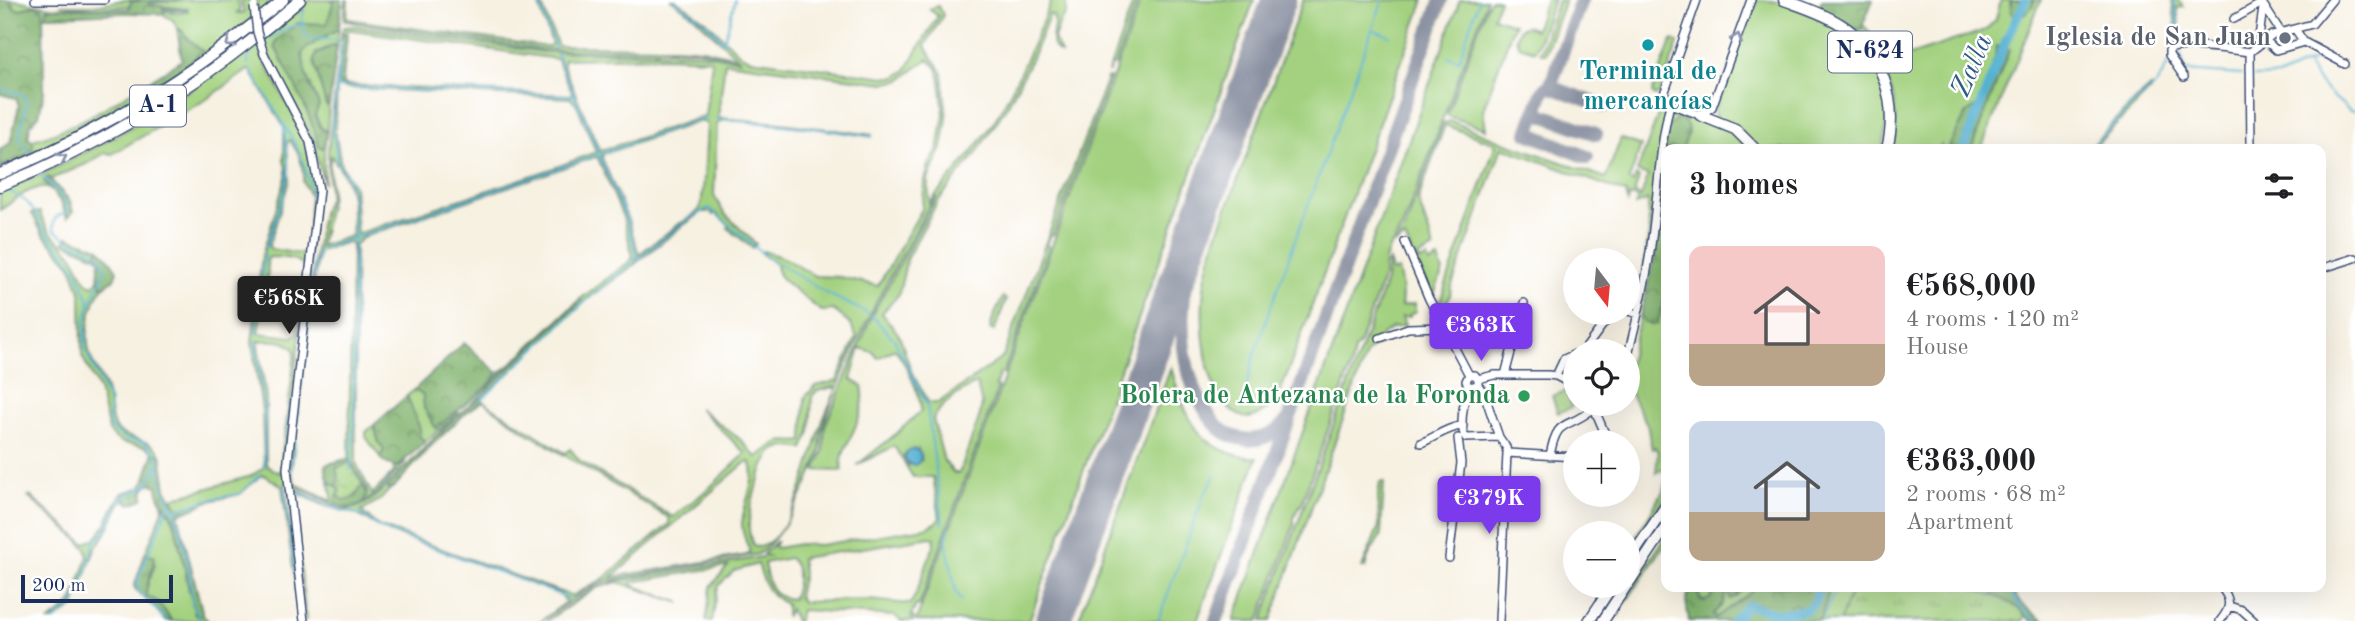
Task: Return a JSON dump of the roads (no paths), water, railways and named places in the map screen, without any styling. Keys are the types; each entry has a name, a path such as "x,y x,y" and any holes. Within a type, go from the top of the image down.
{"highway":[{"name":"A-1","path":"0,174 61,147 153,97 217,53 283,0"},
{"name":"N-624","path":"1784,0 1840,24 1872,54 1880,68 1889,96 1891,130 1887,144"},
{"name":"A-1","path":"0,186 63,158 160,105 243,47 300,1"},
{"path":"1700,115 1735,129 1750,144"},
{"path":"1640,544 1661,513"},
{"path":"1640,566 1661,534"},
{"path":"1589,621 1604,598"},
{"path":"1603,621 1618,598"}],"street":[{"path":"35,0 104,0"},
{"path":"1663,144 1670,104 1664,91 1697,0"},
{"path":"1670,104 1700,115 1712,107 1751,0"},
{"path":"2250,144 2250,52 2280,31 2307,27 2318,19 2332,0"},
{"path":"2262,1 2280,31"},
{"path":"2234,19 2262,1"},
{"path":"2261,42 2262,1"},
{"path":"254,3 257,32 264,54 310,142 319,190 287,468 304,621"},
{"path":"2295,29 2304,42 2345,64"},
{"path":"2261,42 2276,50 2304,42"},
{"path":"2184,77 2169,55 2173,46 2193,44 2250,52"},
{"path":"1640,308 1652,237 1661,155"},
{"path":"1405,242 1443,327 1469,375 1466,381 1475,384 1485,393 1499,437 1506,447 1499,621"},
{"path":"2326,267 2355,258"},
{"path":"1505,375 1524,303"},
{"path":"1380,338 1408,328 1443,327"},
{"path":"1556,376 1563,361"},
{"path":"1449,558 1461,463 1465,397 1475,384 1505,375 1556,376 1563,380"},
{"path":"1550,456 1553,435 1560,427 1580,416"},
{"path":"1421,443 1454,427 1463,426"},
{"path":"1441,435 1468,439 1499,437"},
{"path":"1507,453 1563,457"},
{"path":"2220,621 2230,606 2224,592"},
{"path":"2230,606 2242,610 2254,621"}],"water":[{"path":"910,449 916,449 921,457 919,463 910,465 905,460 905,454"}],"waterway":[{"path":"538,0 555,48"},
{"path":"674,0 707,24 724,42 735,0"},
{"path":"1243,402 1266,320 1383,0"},
{"path":"1448,57 1459,60 1479,0"},
{"name":"Zalla","path":"1965,144 2009,33 2026,0"},
{"path":"2174,0 2179,40"},
{"path":"304,10 302,20 306,38 337,40"},
{"path":"264,41 289,27 303,24"},
{"path":"1372,29 1390,36"},
{"path":"342,41 332,127 338,164 348,177 353,196 354,238 706,118"},
{"path":"248,64 248,56 259,44"},
{"path":"557,54 627,221 638,259 690,218 709,208 775,264 780,264 824,292 869,314"},
{"path":"2181,54 2185,71 2241,75"},
{"path":"2254,77 2280,76 2318,58"},
{"path":"2095,144 2132,105 2157,84 2169,63"},
{"path":"2307,63 2326,89 2350,111 2355,111"},
{"path":"250,69 283,123 288,158 284,194 266,248"},
{"path":"338,87 574,96"},
{"path":"0,89 22,94 27,102 19,138 31,155"},
{"path":"716,119 813,128 872,137"},
{"path":"284,125 306,170 311,193 312,218"},
{"path":"41,175 58,192 66,207 67,212 54,220 54,230 100,257 105,268 85,322 85,349 110,402 109,424 113,430 125,439 144,442 157,455 160,479 179,524 189,566 192,601 200,621"},
{"path":"7,189 27,202 37,215 42,228 69,259 90,303"},
{"path":"291,475 315,264 319,251 354,238 354,424 350,470"},
{"path":"255,334 265,254"},
{"path":"481,400 588,299 636,260"},
{"path":"872,316 894,339 927,405 943,524"},
{"path":"255,340 265,414 264,467"},
{"path":"285,459 291,405"},
{"path":"53,621 72,607 89,564 94,542 104,533 120,499 147,485 158,463"},
{"path":"174,510 239,494 261,474"},
{"path":"1158,621 1204,495 1215,476"},
{"path":"284,486 297,592"},
{"path":"293,490 340,510 364,516 378,527 568,598"},
{"path":"167,621 138,591 138,579 169,504"},
{"path":"949,528 946,541 956,592 961,601"},
{"name":"Zalla","path":"1733,621 1748,605 1778,614 1806,610 1815,603 1818,592"},
{"path":"1824,615 1835,592"},
{"path":"2012,592 2020,607 2037,621"}],"place":[{"name":"Iglesia de San Juan","path":"2285,38"},
{"name":"Terminal de mercancías","path":"1648,45"},
{"name":"Bolera de Antezana de la Foronda","path":"1524,396"}]}
